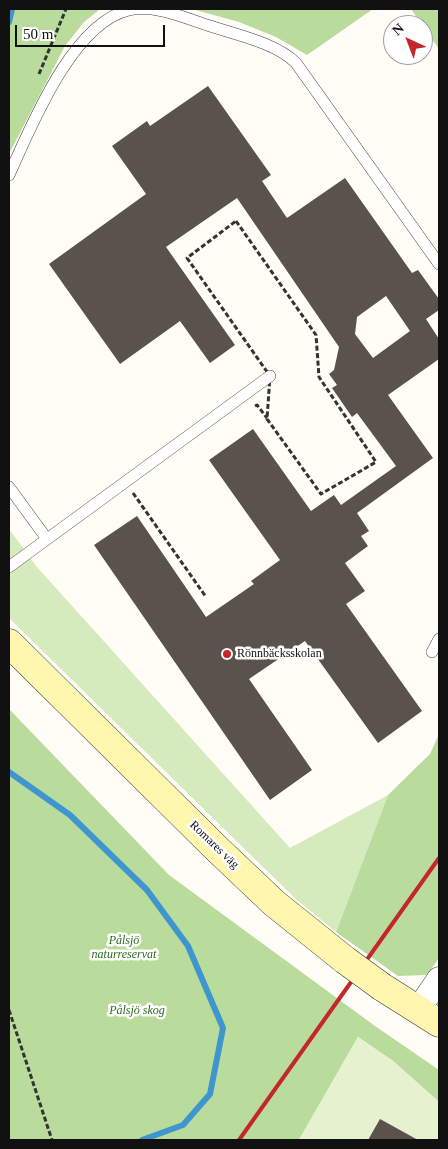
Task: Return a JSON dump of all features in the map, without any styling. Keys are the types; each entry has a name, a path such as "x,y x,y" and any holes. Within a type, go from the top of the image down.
{"street":[{"name":"Romares väg","path":"9,643 215,847 274,902 344,960 429,1017"},
{"path":"429,1017 439,979"}],"lane":[{"path":"9,175 60,74 83,40 111,17 130,10 152,10 179,16 272,47 291,57 308,78 439,264"},
{"path":"9,567 270,376"},
{"path":"9,488 47,539"},
{"path":"432,652 439,639"}],"path":[{"path":"38,76 66,9"},
{"path":"236,221 316,335 319,377 376,462 321,494 267,419 270,376 187,258 236,221"},
{"path":"133,493 206,597"},
{"path":"9,1010 52,1140"}],"green space":[{"path":"9,9 100,9 84,22 65,46 9,154"},
{"path":"192,9 373,9 307,55 276,37 239,22"},
{"path":"411,9 439,9 439,49 433,40 433,15 415,15"},
{"path":"9,529 37,567 290,848 388,795 336,932 296,899 9,618"},
{"name":"Pålsjö skog","path":"9,709 169,875 375,1026 439,1070 439,1102 393,1061 358,1037 299,1140 9,1140"},
{"path":"439,734 439,958 427,975 398,976 336,932 388,795 430,754"},
{"path":"358,1037 393,1061 439,1102 439,1140 299,1140"}],"building":[{"path":"208,86 271,175 262,181 287,218 345,178 412,273 418,270 439,299 439,310 426,319 439,339 439,359 388,395 433,458 357,513 369,531 361,536 368,546 345,563 365,591 346,604 422,711 378,743 305,641 249,679 312,770 270,800 94,545 137,516 206,617 254,584 251,581 280,560 209,460 253,429 311,511 334,495 341,505 396,466 357,413 352,417 332,388 337,385 329,374 334,370 339,347 237,198 166,247 235,345 210,363 180,321 120,364 49,264 146,194 112,146 147,121 150,126","holes":["386,296 410,331 373,358 355,334 357,317"]},
{"path":"380,1119 418,1140 368,1140"}],"waterway":[{"path":"9,22 12,9"},
{"path":"9,772 70,815 147,890 188,946 223,1028 210,1094 183,1125 142,1140"}],"railway":[{"path":"239,1140 439,858"}],"place":[{"name":"Rönnbäcksskolan","path":"227,654"}],"park label":[{"name":"Pålsjö naturreservat","path":"124,948"}]}
